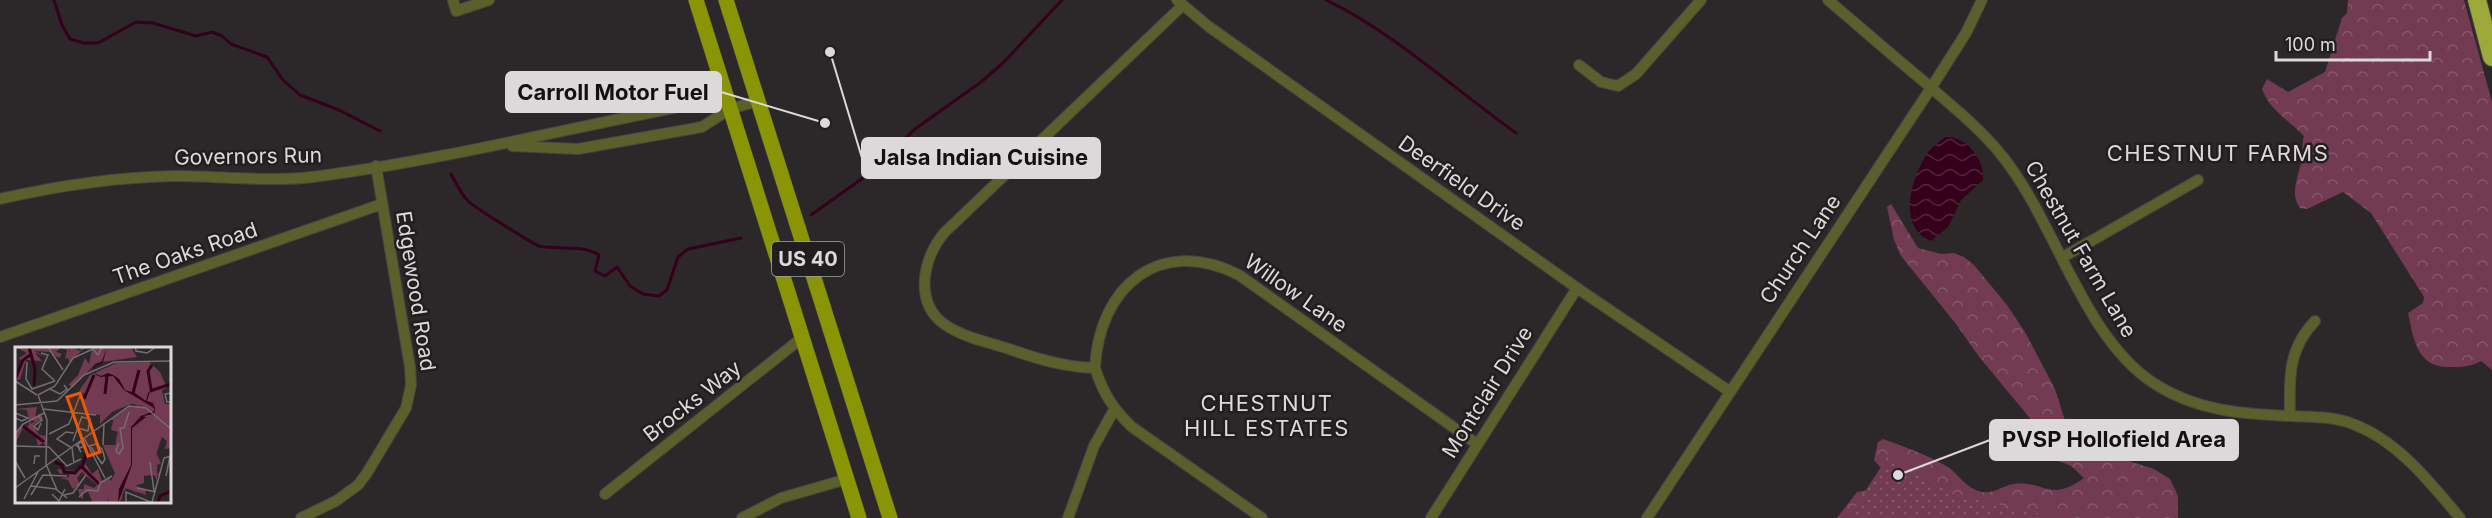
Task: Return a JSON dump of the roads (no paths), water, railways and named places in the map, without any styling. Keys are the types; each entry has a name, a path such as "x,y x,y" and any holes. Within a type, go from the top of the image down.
{"highway":[{"path":"2477,0 2492,57"}],"main road":[{"name":"US 40","path":"696,0 859,518"},
{"name":"US 40","path":"726,0 890,518"}],"street":[{"path":"453,0 456,11 489,0"},
{"path":"1579,65 1601,82 1618,86 1636,74 1701,0"},
{"name":"Chestnut Farm Lane","path":"1828,0 1970,121 2004,158 2036,206 2103,333 2134,369 2155,384 2198,405 2219,410 2343,421 2383,440 2411,462 2460,518"},
{"name":"Church Lane","path":"1647,518 1931,88 1966,33 1982,0"},
{"path":"1179,3 944,233 934,245 925,269 924,283 934,313 955,330 1050,363 1072,368 1095,368 1102,392 1114,410 1132,427 1262,518"},
{"name":"Deerfield Drive","path":"1179,3 1577,288 1729,391"},
{"name":"Governors Run","path":"497,145 578,148 702,127 730,109 758,101"},
{"name":"Governors Run","path":"0,199 120,179 320,176 497,145 699,103 730,109"},
{"name":"Edgewood Road","path":"301,518 336,501 358,484 400,421 410,396 410,367 376,166"},
{"path":"2063,257 2198,180"},
{"name":"The Oaks Road","path":"0,338 382,204"},
{"name":"Willow Lane","path":"1095,368 1096,348 1107,313 1127,283 1142,271 1159,266 1191,260 1208,262 1239,275 1477,444"},
{"name":"Montclair Drive","path":"1431,518 1577,288"},
{"path":"2290,416 2291,359 2303,333 2315,321"},
{"name":"Brocks Way","path":"606,494 803,337"},
{"path":"1068,518 1094,446 1114,410"},
{"path":"742,518 781,498 847,479"}],"water":[{"path":"1945,137 1960,140 1973,150 1981,164 1983,180 1961,200 1948,227 1931,241 1914,225 1910,203 1920,167 1927,154"}],"waterway":[{"path":"54,0 62,25 70,39 84,43 98,43 136,22 153,23 196,36 212,32 222,36 231,44 267,57 283,80 300,95 339,110 380,131"},
{"path":"811,215 870,173 915,129 981,82 1004,62 1062,0"},
{"path":"1326,0 1375,28 1516,133"},
{"path":"451,174 468,201 526,239 539,246 577,248 599,255 595,271 605,276 617,267 630,286 643,294 659,296 667,290 678,257 688,249 741,238"}],"place":[{"name":"Jalsa Indian Cuisine","path":"830,52"},
{"name":"Carroll Motor Fuel","path":"825,123"},
{"name":"PVSP Hollofield Area","path":"1898,475"}],"district":[{"name":"CHESTNUT FARMS","path":"2218,153"},
{"name":"CHESTNUT HILL ESTATES","path":"1267,416"}]}
